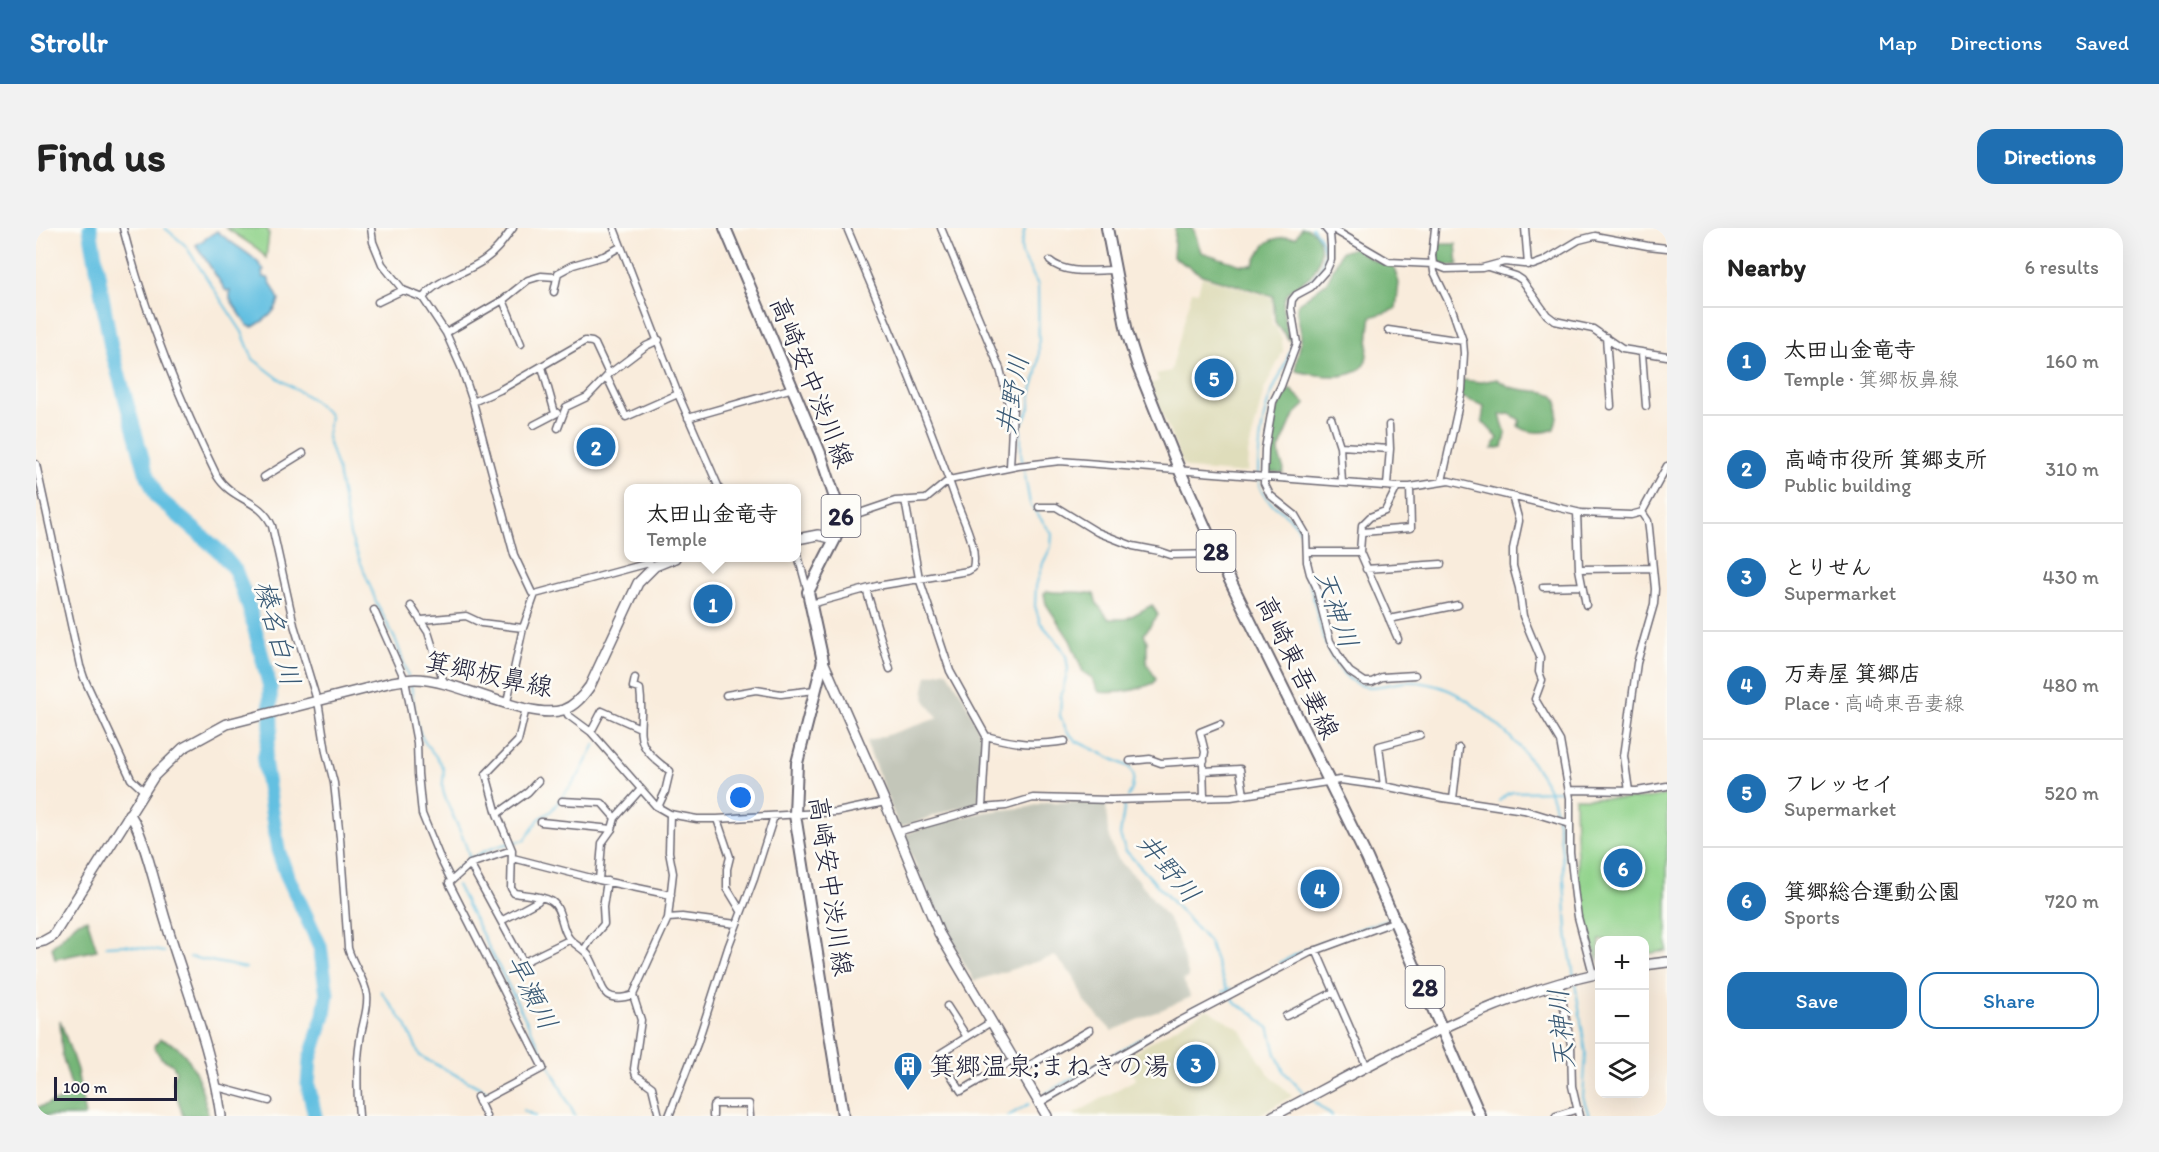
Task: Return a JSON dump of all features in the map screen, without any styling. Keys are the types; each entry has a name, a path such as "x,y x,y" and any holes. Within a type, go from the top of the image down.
{"main road":[{"name":"高崎安中渋川線","path":"724,228 820,453 842,519"},
{"name":"高崎東吾妻線","path":"1107,228 1127,332 1180,471 1396,921 1480,1116"},
{"name":"26","path":"808,592 835,539 842,519"},
{"path":"801,538 818,535 835,539"},
{"name":"箕郷板鼻線","path":"36,943 49,939 58,929 154,776 183,748 205,734 240,721 415,679 444,683 526,708 553,712 565,710 582,698 590,686 638,583 655,566 665,562"},
{"name":"高崎安中渋川線","path":"808,592 823,661 797,763 795,815 843,1116"},
{"path":"823,661 939,933 1047,1116"},
{"path":"129,814 133,818 144,849 217,1087 221,1116"},
{"path":"1649,965 1667,963"},
{"path":"1274,1116 1443,1029 1508,1000 1593,974"}],"street":[{"path":"123,228 143,297 175,383 217,476 225,488 260,508 269,518 272,526 292,617 334,783 350,959 368,998 359,1046 357,1093 360,1116"},
{"path":"371,228 373,242 382,264 403,290 423,298 446,333 473,402 514,555 529,588 535,594"},
{"path":"423,298 429,289 486,259 500,247 513,228"},
{"path":"614,228 678,394 717,484"},
{"path":"810,604 866,589 968,571 973,568 975,558 949,480 847,228"},
{"path":"941,228 1000,369 1009,405 1013,408 1014,466"},
{"path":"1325,228 1330,234 1331,246 1331,260 1328,269 1322,278 1292,300 1297,343 1273,402 1265,449 1264,483 1270,495 1295,515 1306,534 1307,562 1316,586 1330,641 1350,672 1365,682 1372,682 1382,677 1415,675"},
{"path":"1331,228 1389,262 1433,264 1446,269 1488,267 1504,262 1528,265 1544,261 1587,237 1603,236 1667,248"},
{"path":"1436,228 1434,272 1452,309 1463,341 1462,390 1442,481"},
{"path":"1526,228 1528,265"},
{"path":"554,292 556,277 566,268 596,260 620,247"},
{"path":"1050,261 1064,268 1114,270"},
{"path":"1488,267 1522,280 1550,319 1593,329 1622,349 1667,356"},
{"path":"446,333 503,300 534,276 556,277"},
{"path":"378,302 403,290"},
{"path":"503,300 521,344"},
{"path":"1388,330 1463,341"},
{"path":"1606,337 1611,406"},
{"path":"534,425 586,397 646,346 659,340"},
{"path":"473,402 542,367 585,341 595,344 626,417 678,394"},
{"path":"1642,353 1646,406"},
{"path":"542,367 559,413 558,428"},
{"path":"688,417 793,388"},
{"path":"1331,418 1340,446 1342,483"},
{"path":"1387,485 1390,449 1389,424"},
{"path":"1340,446 1390,449"},
{"path":"264,477 303,453"},
{"path":"842,519 886,503 927,499 949,480 1014,466 1060,461 1397,487 1442,481 1577,512 1631,515 1642,512 1666,468"},
{"path":"36,464 82,672 131,779 144,791"},
{"path":"1397,487 1385,511 1365,520 1362,525 1360,552 1398,639"},
{"path":"1363,532 1411,528 1410,487"},
{"path":"1512,496 1519,521 1513,549 1513,566 1523,616 1540,657 1539,672 1542,680 1535,699 1560,741 1569,790 1570,852 1578,918 1593,974"},
{"path":"905,500 919,578 950,671 986,736 982,808"},
{"path":"1039,507 1056,507 1097,531 1132,546 1171,555 1218,554"},
{"path":"1577,512 1579,568 1586,605"},
{"path":"1629,791 1624,756 1637,663 1654,604 1649,528 1642,512"},
{"path":"1307,552 1360,552"},
{"path":"800,562 808,592"},
{"path":"535,594 649,563 655,566"},
{"path":"1366,569 1441,564"},
{"path":"1579,568 1653,568"},
{"path":"1544,587 1581,586"},
{"path":"866,589 891,669"},
{"path":"507,702 523,628 535,594"},
{"path":"1389,620 1458,605"},
{"path":"411,606 422,620 428,633 444,683"},
{"path":"374,610 405,680 417,743 422,814 440,858 452,880"},
{"path":"422,620 466,616 482,623 523,628"},
{"path":"635,678 633,687 640,689 642,702 640,728 643,747 657,762 670,771 665,792 658,807"},
{"path":"726,695 756,690 781,694 815,690"},
{"path":"526,708 518,741 486,774 497,814 512,850 512,888 514,893 540,898 555,904 569,940 584,950 594,965 605,994 611,998 633,995"},
{"path":"565,710 568,715 591,732 658,807 670,814 697,819 795,815 850,810 885,802"},
{"path":"591,732 602,711 640,728"},
{"path":"1204,798 1205,752 1200,732 1220,724"},
{"path":"1384,786 1379,746 1420,735"},
{"path":"986,736 1016,744 1065,741"},
{"path":"1453,799 1459,748"},
{"path":"1130,761 1150,759 1161,763 1204,760"},
{"path":"1203,771 1240,769 1244,795"},
{"path":"897,832 982,808 1006,806 1041,798 1204,798 1244,795 1346,780 1505,807 1551,817 1570,824"},
{"path":"497,814 528,792 538,781"},
{"path":"1569,790 1629,791 1667,786"},
{"path":"584,950 604,924 602,843 612,829 615,818 640,789"},
{"path":"562,801 602,803 615,818"},
{"path":"659,1116 652,1087 636,1075 634,1069 641,1020 633,995 668,918 673,873 669,852 670,814"},
{"path":"669,1116 698,1044 736,924 754,879 774,816"},
{"path":"717,819 730,857 727,869 727,888 741,910"},
{"path":"542,822 612,829"},
{"path":"486,1116 478,1100 543,1068 449,883 470,864 512,850"},
{"path":"513,858 603,881 671,895"},
{"path":"470,864 522,960 526,961 569,940"},
{"path":"501,921 540,898"},
{"path":"668,918 736,924"},
{"path":"1039,1103 1178,1022 1316,950 1396,921"},
{"path":"1316,950 1367,1067"},
{"path":"1556,1116 1579,1113 1572,1086 1571,1046 1561,983"},
{"path":"1286,1016 1334,992"},
{"path":"947,1006 967,1037"},
{"path":"991,1022 941,1053 940,1058 961,1091 1014,1060"},
{"path":"1020,1071 1090,1030"},
{"path":"217,1087 269,1101"},
{"path":"713,1116 715,1104 749,1104 750,1116"}],"shaded area":[{"path":"1202,277 1272,298 1272,325 1276,327 1282,339 1283,351 1264,390 1248,453 1247,472 1190,469 1183,465 1150,384 1159,381 1156,374 1171,371 1192,291 1198,292"},
{"path":"947,671 963,696 983,740 979,804 951,810 899,828 866,742 938,718 925,700 924,689 927,676"},
{"path":"1045,802 1106,803 1108,834 1113,849 1119,861 1137,878 1169,920 1176,934 1189,977 1183,980 1191,997 1112,1031 1084,1001 1074,977 1055,956 974,981 932,906 903,835 936,823 985,812 1029,807"},
{"path":"1207,1009 1240,1029 1267,1072 1292,1096 1257,1116 1071,1116 1136,1079 1126,1066 1134,1061 1129,1055"}],"green space":[{"path":"226,228 267,228 269,233 266,258 258,249"},
{"path":"1175,228 1193,228 1201,252 1241,265 1253,265 1264,246 1273,239 1296,237 1301,228 1315,233 1320,245 1317,267 1285,298 1284,319 1290,341 1275,322 1273,296 1202,275 1173,257"},
{"path":"1439,244 1456,244 1458,265 1447,266 1437,262"},
{"path":"1354,248 1373,260 1394,267 1399,283 1396,309 1371,317 1368,350 1362,368 1345,375 1335,376 1296,371 1301,337 1297,313 1298,304 1327,282 1341,252"},
{"path":"1497,379 1507,386 1543,392 1555,398 1558,404 1554,429 1545,432 1531,431 1518,426 1520,420 1510,414 1500,415 1506,434 1503,447 1492,449 1498,438 1482,421 1484,406 1459,396 1462,380 1481,382"},
{"path":"1290,389 1306,404 1294,415 1279,450 1283,473 1270,472 1268,471 1268,460 1271,427 1278,406"},
{"path":"1047,591 1094,594 1097,604 1109,619 1126,619 1152,605 1158,615 1144,634 1147,641 1147,663 1156,679 1154,683 1127,691 1099,692 1092,678 1083,672 1070,640 1046,604 1044,594"},
{"path":"1667,795 1667,951 1649,953 1649,936 1595,936 1595,952 1586,922 1580,887 1575,798 1640,799"},
{"path":"87,919 97,950 55,959 52,947 76,923"},
{"path":"60,1020 77,1070 85,1116 36,1116 36,1108 66,1098 72,1089 62,1055"},
{"path":"160,1039 171,1043 188,1059 199,1081 208,1116 183,1116 173,1083 176,1071 172,1064 161,1058 154,1047"}],"water":[{"path":"217,231 259,264 264,270 263,277 268,278 279,299 273,312 253,327 248,326 230,299 230,290 226,291 196,245"}],"waterway":[{"name":"榛名白川","path":"90,228 111,347 146,472 157,497 219,551 235,570 249,607 270,687 271,728 264,760 278,850 286,873 320,946 327,994 324,1015 310,1059 308,1085 315,1116"},
{"path":"165,228 185,245 242,332 253,359 310,398 330,417 327,437 338,471 350,535 377,604 397,643 408,676"},
{"name":"井野川","path":"1025,228 1021,246 1022,254 1038,285 1039,355 1030,408 1021,425 1021,454 1030,504 1052,534 1051,547 1036,586 1035,606 1040,622 1066,656 1068,669 1061,697 1060,716 1067,731 1076,741 1129,767 1134,776 1128,797"},
{"name":"天神川","path":"1312,228 1318,234 1324,247 1323,262 1316,275 1293,292 1289,298 1287,310 1292,345 1265,413 1258,474 1261,490 1300,531 1303,568 1325,643 1343,673 1350,680 1364,686 1416,682 1437,686 1460,696 1500,727 1522,750 1547,786 1553,800 1560,835 1568,936 1574,977"},
{"path":"411,684 418,727 422,738 443,768 444,794 469,858"},
{"name":"早瀬川","path":"455,871 470,859 487,850 525,840 539,819 551,811 579,775 595,744"},
{"path":"1499,801 1513,792 1560,791"},
{"name":"井野川","path":"1125,802 1120,835 1125,850 1209,942 1224,983 1236,1004 1253,1013 1270,1030 1276,1054 1284,1072 1305,1094"},
{"name":"早瀬川","path":"457,885 575,1116"},
{"path":"1313,946 1388,919"},
{"path":"106,946 125,945 164,952"},
{"path":"1280,963 1307,949"},
{"path":"190,957 246,968"},
{"name":"天神川","path":"1575,983 1586,1053 1583,1097 1589,1116"},
{"name":"井野川","path":"1223,992 1231,988"},
{"path":"381,991 406,1025 420,1056 490,1093"},
{"path":"1045,1094 1200,1004"},
{"name":"井野川","path":"1312,1100 1332,1116"},
{"path":"1008,1116 1029,1104"},
{"path":"523,1110 535,1116"}],"place":[{"name":"フレッセイ","path":"1214,378"},
{"name":"高崎市役所 箕郷支所","path":"596,447"},
{"name":"太田山金竜寺","path":"713,604"},
{"name":"箕郷総合運動公園","path":"1623,868"},
{"name":"万寿屋 箕郷店","path":"1320,889"},
{"name":"とりせん","path":"1196,1064"},
{"name":"箕郷温泉;まねきの湯","path":"908,1092"}]}
